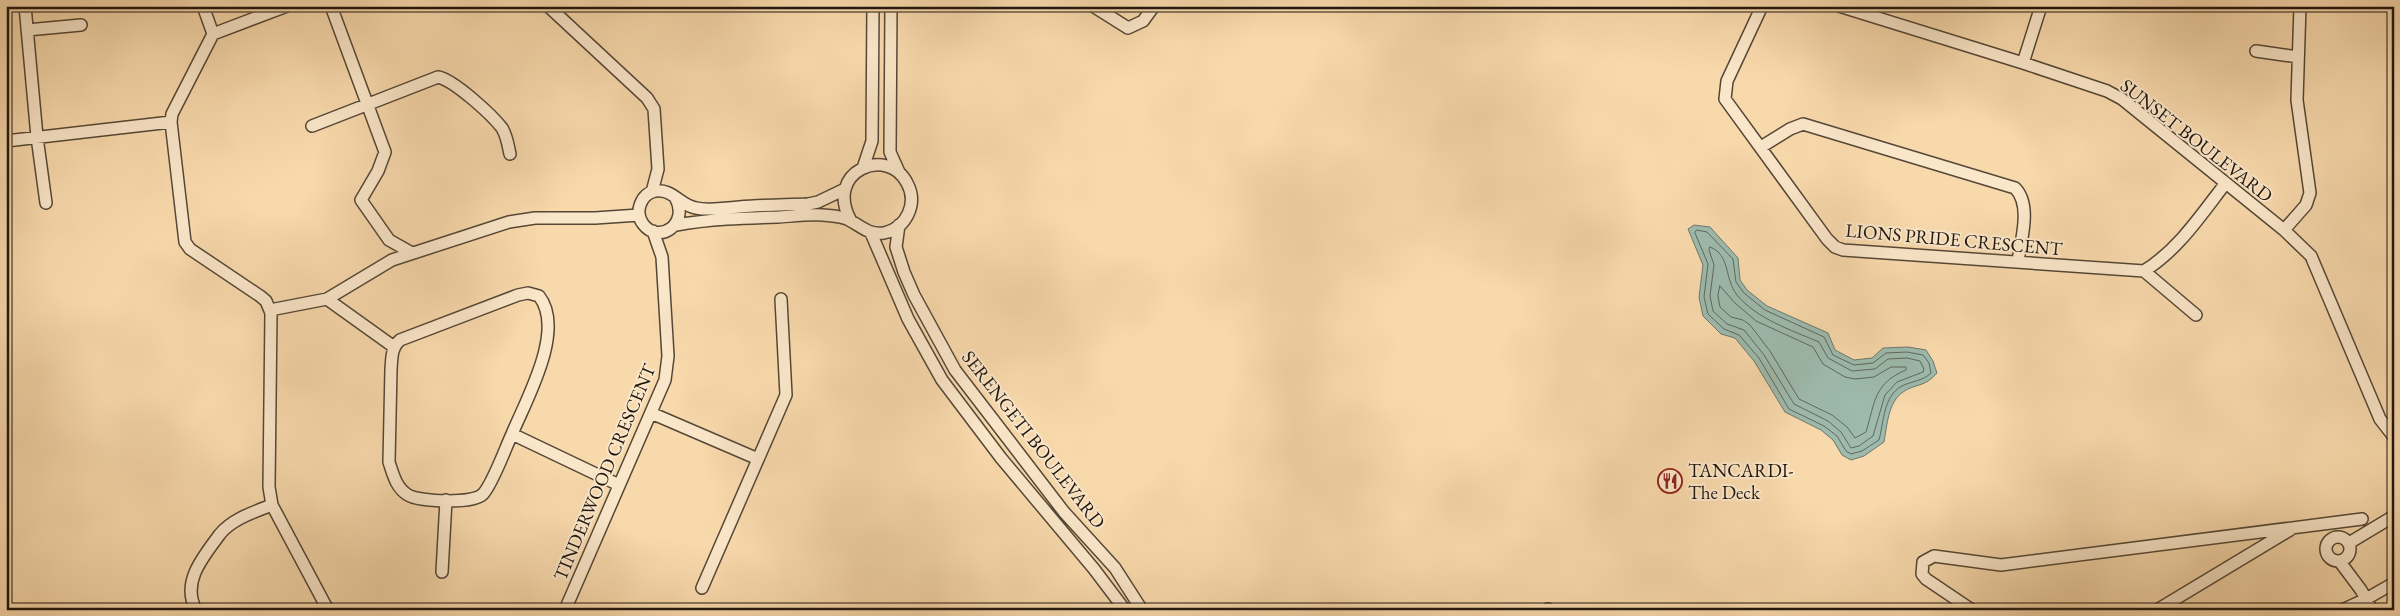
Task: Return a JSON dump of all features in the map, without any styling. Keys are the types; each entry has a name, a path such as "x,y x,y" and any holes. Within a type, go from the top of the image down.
{"street":[{"path":"25,6 37,138 46,203"},
{"path":"203,6 213,34"},
{"path":"287,6 213,34 172,114 171,122 185,242 190,250 260,296 270,310 269,487 272,506 328,610"},
{"path":"331,6 366,105 385,152 378,171 361,200 390,240 412,254"},
{"path":"548,6 647,98 654,109 658,168 652,192"},
{"path":"863,168 872,141 873,6"},
{"path":"891,6 890,152 899,172 906,181 912,201 909,212 898,226 883,233 871,232 860,228 851,220 845,210 843,199 850,178 863,168 879,165 890,167 899,172"},
{"path":"1093,6 1115,22 1128,28 1143,21 1154,6"},
{"name":"LIONS PRIDE CRESCENT","path":"1762,6 1727,81 1724,93 1730,108 1834,247 1854,251 2144,271"},
{"name":"SUNSET BOULEVARD","path":"1839,6 1862,10 2118,96 2284,230 2311,256 2373,404 2380,419 2394,437"},
{"path":"2023,63 2042,6"},
{"path":"2284,230 2306,204 2310,193 2298,100 2300,6"},
{"path":"27,30 82,25"},
{"path":"2256,51 2298,57"},
{"path":"312,126 431,78 444,78 452,82 502,128 510,154"},
{"path":"6,141 171,122"},
{"path":"1761,147 1790,128 1803,124 2015,188 2021,194 2023,204 2018,261"},
{"path":"658,168 674,196 680,212 673,227"},
{"path":"2196,315 2144,271 2162,260 2173,250 2226,184"},
{"path":"845,189 813,203 748,212 673,227 662,232 653,231 643,224 639,215 642,200 658,190 698,209 748,212 820,215 851,220"},
{"path":"270,310 327,299 392,260 508,222 536,218 595,218 639,215"},
{"name":"SERENGETI BOULEVARD","path":"898,226 897,252 904,272 914,295 955,370 1064,512 1115,568 1142,610"},
{"name":"TINDERWOOD CRESCENT","path":"662,257 673,227"},
{"name":"TINDERWOOD CRESCENT","path":"565,610 665,380 668,366 662,257 653,231"},
{"name":"SERENGETI BOULEVARD","path":"871,232 908,319 942,380 1001,458 1094,569 1125,610"},
{"path":"390,240 392,260"},
{"path":"528,293 539,296 546,312 546,346 512,434 482,495 471,501 411,496 402,490 393,477 389,462 391,369 394,347 400,340 518,296 528,293"},
{"path":"327,299 394,347"},
{"path":"702,588 786,395 781,299"},
{"path":"651,413 758,459"},
{"path":"512,434 619,484"},
{"path":"442,572 446,500"},
{"path":"193,605 190,582 224,528 250,513 272,506"},
{"path":"2349,543 2394,516"},
{"path":"1972,610 1926,579 1922,574 1923,562 1934,556 2001,566 2362,519"},
{"path":"2317,525 2330,541"},
{"path":"2157,610 2293,528"},
{"path":"2244,534 2251,553"},
{"path":"2349,543 2339,537 2330,541 2327,546 2327,554 2332,560 2340,562 2372,610"},
{"path":"2340,562 2350,554 2349,543"},
{"path":"2342,610 2394,583"}],"water":[{"path":"1694,225 1710,227 1738,258 1740,280 1747,290 1767,306 1828,333 1835,350 1854,360 1872,358 1883,348 1908,347 1926,350 1933,361 1937,373 1928,381 1908,389 1898,396 1891,408 1884,442 1864,456 1851,460 1842,455 1833,440 1821,430 1785,412 1754,361 1735,338 1721,334 1703,316 1699,297 1703,265 1688,229"}],"place":[{"name":"TANCARDI- The Deck","path":"1670,481"}]}
